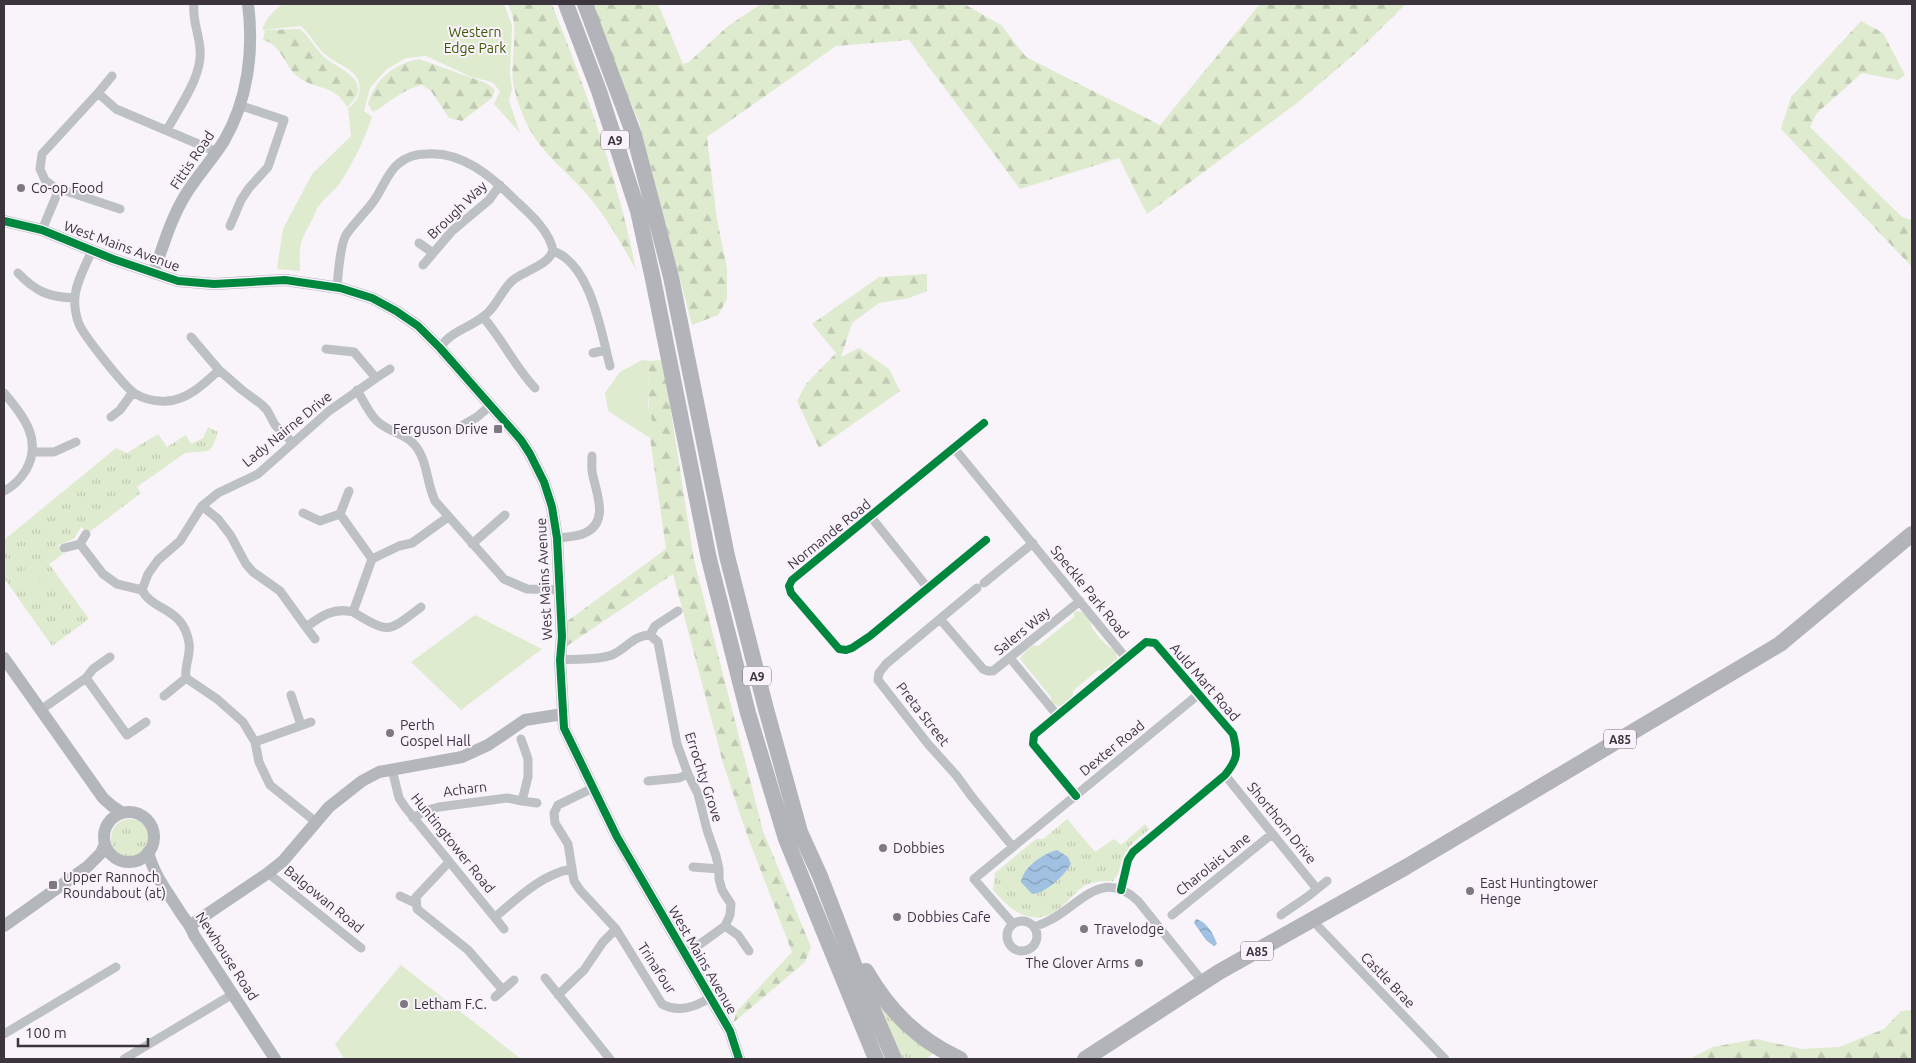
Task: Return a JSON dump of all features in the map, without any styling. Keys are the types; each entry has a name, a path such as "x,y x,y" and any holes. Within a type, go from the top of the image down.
{"highway":[{"name":"A9","path":"566,4 599,91 638,211 709,559 748,712 786,839 876,1059"},
{"name":"A9","path":"585,4 634,135 671,278 727,556 766,710 800,832 820,876 894,1059"},
{"name":"A85","path":"1085,1059 1203,982 1406,867 1780,644 1912,534"},
{"name":"A9","path":"837,922 876,989 892,1010 928,1042 960,1059"},
{"name":"A85","path":"1097,1059 1122,1036"}],"street":[{"path":"167,130 196,75 200,61 200,50 193,14 194,4"},
{"name":"Fittis Road","path":"154,272 178,208 186,193 217,152 239,105 249,65 251,25 248,4"},
{"path":"112,76 42,154 40,169 44,180 54,187 120,209"},
{"path":"98,93 116,110 217,152"},
{"path":"239,105 294,123"},
{"path":"230,226 245,194 264,172 272,159 284,120"},
{"path":"337,287 342,246 346,235 378,196 398,163 412,156 433,153 459,158 500,186 525,209 552,240 553,251 545,262 512,281 484,317 455,333 440,348"},
{"name":"Brough Way","path":"423,264 452,231 489,200 500,186"},
{"path":"42,230 57,194 54,187"},
{"name":"West Mains Avenue","path":"4,221 42,230 178,281 214,284 285,280 337,287 372,298 418,326 491,405 530,454 544,482 552,506 557,538 560,590 562,637 560,660 564,728 617,837 730,1031 739,1059"},
{"name":"Brough Way","path":"419,243 433,253"},
{"path":"92,250 74,298 78,322 86,338 133,392 149,400 169,401 185,396 195,390 219,370"},
{"path":"553,251 560,253 573,263 589,293 610,366"},
{"path":"18,272 28,284 40,292 63,298 74,298"},
{"path":"484,317 535,388"},
{"path":"191,337 219,370 267,410 275,425 293,444"},
{"path":"326,349 354,352 376,378"},
{"path":"593,353 606,350"},
{"name":"Lady Nairne Drive","path":"142,590 148,574 158,560 180,541 202,506 218,493 258,474 329,411 390,369"},
{"path":"357,390 376,420 404,436 419,452 424,460 430,491 435,501 504,579 527,589 560,590"},
{"path":"111,417 120,410 133,392"},
{"path":"4,393 26,421 33,441 33,452 29,464 13,486 4,491"},
{"path":"458,428 477,417 491,405"},
{"name":"Normande Road","path":"984,423 792,580 789,586 791,593 839,649 846,650 870,636 986,540"},
{"path":"33,452 54,452 76,442"},
{"name":"Speckle Park Road","path":"954,448 1126,658"},
{"path":"557,538 583,534 594,525 598,518 601,510 592,473 592,456"},
{"path":"303,513 320,522 340,514 348,491"},
{"path":"202,506 218,519 253,572 280,591 314,639"},
{"path":"340,514 372,559"},
{"path":"472,544 506,516"},
{"path":"353,612 372,559 399,546 412,543 448,517"},
{"path":"871,517 927,587"},
{"path":"64,548 80,544 86,534"},
{"name":"Speckle Park Road","path":"981,586 1033,543"},
{"path":"80,544 103,574 117,584 142,590 146,597 175,614 183,626 189,643 186,678 164,696"},
{"name":"Preta Street","path":"981,586 886,664 879,674 878,680 1013,847"},
{"name":"Salers Way","path":"940,619 983,669 993,671 1080,601"},
{"path":"306,626 335,610 345,610 353,612 381,628 390,628 399,624 421,607"},
{"path":"560,660 610,656 635,639 650,635 655,626 678,611"},
{"name":"Errochty Grove","path":"650,635 658,642 677,744 698,794 719,869 722,890 731,904 730,916 726,926"},
{"name":"Auld Mart Road","path":"1076,796 1033,744 1034,735 1146,642 1155,643 1233,734 1237,752 1232,766 1225,775 1133,852 1128,860 1121,890"},
{"path":"42,709 86,678 93,669 110,657"},
{"path":"4,658 42,709 103,798 112,806 118,816"},
{"path":"1010,658 1057,715"},
{"path":"86,678 127,735 146,722"},
{"path":"186,678 229,708 244,722 255,742 259,762 270,785 316,822"},
{"name":"Dexter Road","path":"1013,924 974,879 1199,694"},
{"path":"255,742 306,723 291,696"},
{"name":"Balgowan Road","path":"191,925 268,873 288,856 329,807 354,786 379,772 462,757 488,745 525,720 563,714"},
{"path":"521,739 528,759 528,777 522,801"},
{"name":"Huntingtower Road","path":"394,769 393,773 399,798 413,818 504,929"},
{"path":"648,781 679,778 688,774"},
{"name":"Shorthorn Drive","path":"1225,775 1317,889"},
{"name":"Trinafour","path":"592,788 562,802 555,808 554,813 555,823 568,844 574,881 616,929 662,1004 668,1007 688,1008 710,997"},
{"name":"Acharn","path":"413,818 439,806 507,798 537,803"},
{"path":"133,862 142,858 148,852 154,838 150,824 138,814 118,816 105,830 105,844 108,851 114,857 153,870"},
{"name":"Charolais Lane","path":"1172,915 1272,834"},
{"path":"4,926 87,867 101,853 105,844"},
{"name":"Newhouse Road","path":"148,852 153,870 184,918 191,925 194,935 276,1059"},
{"path":"87,867 114,857"},
{"path":"449,862 416,897 417,909 468,950 502,989"},
{"path":"693,867 719,869"},
{"path":"495,916 542,879 552,874 572,869"},
{"name":"Balgowan Road","path":"268,873 361,948"},
{"path":"1281,915 1303,902 1327,881"},
{"path":"1034,927 1052,919 1094,890 1103,888 1121,890 1131,894 1138,900 1203,982"},
{"path":"400,896 415,903"},
{"name":"Castle Brae","path":"1312,920 1446,1059"},
{"path":"1026,922 1034,927 1037,936 1034,945 1021,951 1012,948 1007,940 1008,931 1013,924 1026,922"},
{"path":"685,955 726,926 738,934 749,951"},
{"path":"558,995 584,970 603,942 616,929"},
{"path":"4,1034 116,967"},
{"path":"544,978 610,1059"},
{"path":"496,997 502,989 514,980"},
{"path":"124,1059 233,994"}],"green space":[{"name":"Western Edge Park","path":"283,4 504,4 512,25 510,74 512,89 509,101 520,133 494,104 500,91 492,82 471,77 426,56 406,58 387,69 370,88 364,111 372,117 369,125 345,175 338,186 318,208 305,233 300,249 300,271 277,269 283,229 312,174 351,136 348,108 358,97 360,86 354,74 322,52 301,26 262,30 270,15"},
{"path":"507,4 552,4 600,135 620,202 636,270 599,210 584,191 541,146 526,123 517,99 513,81 514,30 511,11"},
{"path":"589,4 658,4 683,64 689,62 728,26 761,4 964,4 1001,25 1026,57 1160,125 1260,4 1406,4 1359,50 1297,103 1147,214 1119,158 1020,189 909,40 836,46 707,137 717,220 727,268 727,299 718,315 692,325 639,122"},
{"path":"1861,21 1883,33 1905,75 1898,80 1862,73 1817,113 1810,127 1902,217 1912,220 1912,267 1781,129 1791,97"},
{"path":"300,29 323,56 346,71 357,83 358,90 355,98 347,107 337,94 298,77 279,51 269,42 263,40 265,30"},
{"path":"419,59 486,83 495,90 492,98 462,121 449,118 431,91 422,85 402,93 373,112 368,104 375,87 381,80 401,65"},
{"path":"927,274 927,291 909,298 879,303 852,323 841,357 859,348 889,369 900,391 819,448 797,401 806,384 836,353 812,324 879,277"},
{"path":"642,360 649,361 648,406 654,427 650,438 608,411 605,393 620,372"},
{"path":"663,360 694,560 763,831 811,947 805,962 733,1023 737,1011 792,952 746,832 723,763 673,574 567,646 566,622 666,549 650,438 652,427 648,392 649,361"},
{"path":"208,427 218,432 213,446 208,451 185,453 137,487 141,493 88,533 81,527 74,539 58,545 63,554 49,564 89,619 52,646 4,578 4,540 116,448 127,453 158,434 167,447 186,435 191,444 203,438"},
{"path":"36,559 42,561 39,572 40,585 36,587 27,581 23,570"},
{"path":"1079,611 1087,616 1092,628 1102,640 1115,650 1118,661 1104,672 1098,670 1073,691 1073,698 1060,707 1051,703 1051,697 1020,659 1033,645 1038,646 1074,617 1074,612"},
{"path":"475,615 542,649 461,710 411,662"},
{"path":"130,819 144,824 149,838 144,852 130,857 116,852 111,838 116,824"},
{"path":"1067,819 1095,852 1114,839 1121,845 1145,824 1149,829 1128,849 1122,859 1118,874 1113,881 1096,882 1086,885 1060,908 1046,916 1037,918 1021,914 1006,904 993,890 995,873 1036,839 1043,839"},
{"name":"Letham F.C.","path":"401,965 521,1059 344,1059 335,1044"},
{"path":"876,997 934,1053 926,1059 896,1059"},
{"path":"1912,1010 1912,1059 1689,1059 1713,1047 1756,1039 1802,1049 1839,1047 1884,1029 1901,1011"}],"water":[{"path":"1057,850 1068,857 1071,864 1054,884 1043,891 1032,894 1021,882 1023,876 1035,862 1046,854"},
{"path":"1196,919 1203,922 1209,928 1217,944 1214,946 1206,940 1194,923"}],"cycle path":[{"path":"4,221 42,230 113,259 178,281 214,284 285,280 340,288 372,298 418,326 440,348 521,440 544,482 552,507 557,538 564,728 617,837 730,1031 739,1059"},
{"path":"984,423 792,580 789,586 791,593 839,649 846,650 870,636 986,540"},
{"path":"1076,796 1033,744 1034,735 1146,642 1155,643 1233,734 1236,756 1225,775 1133,852 1128,860 1121,890"}],"place":[{"name":"Co-op Food","path":"21,188"},
{"name":"Ferguson Drive","path":"498,429"},
{"name":"Perth Gospel Hall","path":"390,733"},
{"name":"Dobbies","path":"883,848"},
{"name":"Upper Rannoch Roundabout (at)","path":"53,885"},
{"name":"East Huntingtower Henge","path":"1470,891"},
{"name":"Dobbies Cafe","path":"897,917"},
{"name":"Travelodge","path":"1084,929"},
{"name":"The Glover Arms","path":"1139,963"},
{"name":"Letham F.C.","path":"404,1004"}]}
